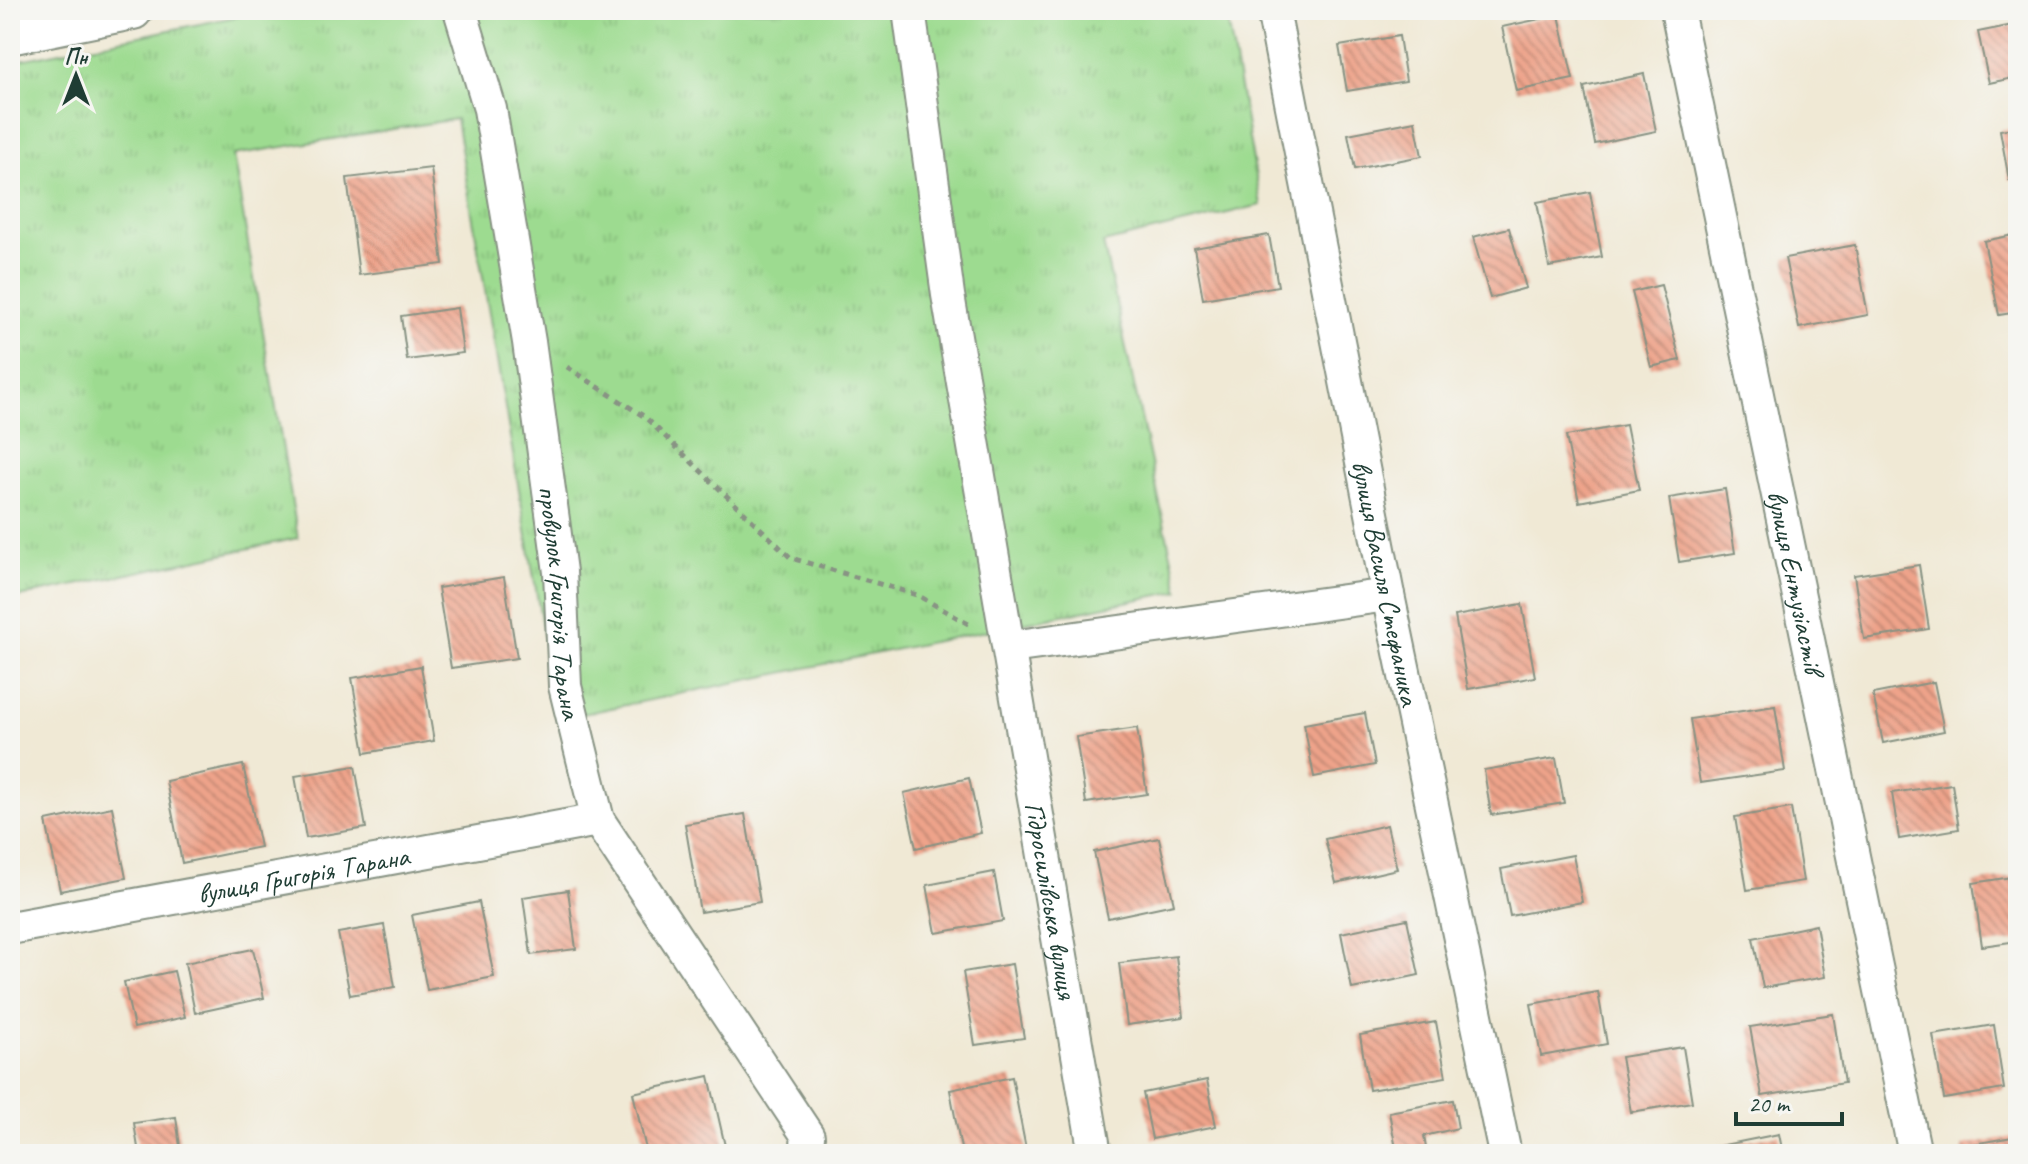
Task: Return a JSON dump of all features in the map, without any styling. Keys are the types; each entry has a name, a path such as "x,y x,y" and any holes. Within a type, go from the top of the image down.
{"street":[{"path":"10,35 133,10"},
{"name":"провулок Григорія Тарана","path":"460,10 490,109 529,342 560,572 565,686 598,820 807,1145"},
{"name":"Гідросилівська вулиця","path":"909,10 948,295 1011,647 1095,1154"},
{"name":"вулиця Василя Стефаника","path":"1273,10 1388,595 1505,1154"},
{"name":"вулиця Ентузіастів","path":"1677,10 1915,1154"},
{"path":"1011,647 1388,595"},
{"name":"вулиця Григорія Тарана","path":"10,928 598,820"}],"path":[{"path":"529,342 645,417 791,558 917,595 1011,647"}],"green space":[{"path":"269,10 1226,10 1261,205 1103,243 1179,591 558,719 456,119 233,155 298,538 10,599 10,62"}],"building":[{"path":"1559,15 1573,79 1516,91 1502,27"},
{"path":"2018,24 2018,77 1989,83 1978,32"},
{"path":"1399,36 1406,81 1347,91 1339,46"},
{"path":"1644,74 1656,131 1595,144 1584,87"},
{"path":"1415,121 1422,156 1355,169 1348,134"},
{"path":"2018,127 2018,178 2009,180 2000,130"},
{"path":"431,168 443,264 359,275 347,178"},
{"path":"1590,192 1602,257 1549,267 1537,202"},
{"path":"1509,228 1526,288 1490,298 1473,237"},
{"path":"2018,234 2018,312 1999,315 1984,241"},
{"path":"1269,235 1278,286 1203,299 1194,248"},
{"path":"1855,245 1868,315 1799,328 1785,258"},
{"path":"1661,285 1680,360 1651,367 1632,292"},
{"path":"457,308 463,353 407,360 401,316"},
{"path":"1626,425 1639,490 1579,502 1566,436"},
{"path":"1725,489 1735,553 1679,562 1669,498"},
{"path":"1919,565 1929,629 1864,639 1854,575"},
{"path":"504,577 517,658 451,668 438,588"},
{"path":"1522,604 1535,677 1468,689 1455,616"},
{"path":"421,666 434,741 365,753 352,678"},
{"path":"1934,682 1944,731 1883,743 1873,694"},
{"path":"1775,706 1785,771 1700,783 1690,719"},
{"path":"1365,713 1375,765 1314,777 1304,724"},
{"path":"1137,728 1147,794 1086,803 1076,737"},
{"path":"1556,758 1564,803 1491,815 1484,770"},
{"path":"243,765 260,847 182,863 166,781"},
{"path":"355,766 366,828 306,838 295,776"},
{"path":"969,778 981,833 916,848 904,793"},
{"path":"1952,784 1959,829 1899,839 1892,793"},
{"path":"112,807 126,878 60,891 46,821"},
{"path":"1791,808 1803,881 1747,890 1735,817"},
{"path":"745,814 760,902 700,912 685,824"},
{"path":"1387,825 1397,869 1336,883 1325,839"},
{"path":"1159,838 1174,904 1108,918 1094,852"},
{"path":"1573,855 1582,902 1510,916 1501,869"},
{"path":"994,872 1003,921 936,933 927,885"},
{"path":"2018,876 2018,941 1982,946 1973,883"},
{"path":"568,890 576,949 531,955 523,897"},
{"path":"479,902 494,977 427,990 412,915"},
{"path":"1407,919 1419,975 1352,989 1341,933"},
{"path":"384,925 395,987 350,995 338,933"},
{"path":"1816,925 1825,977 1763,988 1753,938"},
{"path":"253,949 264,998 195,1013 185,963"},
{"path":"1176,956 1184,1017 1127,1025 1119,963"},
{"path":"1012,964 1024,1038 975,1045 963,972"},
{"path":"174,971 185,1017 134,1028 124,982"},
{"path":"1598,992 1607,1044 1541,1056 1531,1004"},
{"path":"1833,1014 1844,1083 1762,1096 1750,1027"},
{"path":"1436,1022 1446,1077 1369,1090 1360,1035"},
{"path":"1994,1025 2004,1089 1944,1099 1933,1035"},
{"path":"1683,1047 1692,1102 1631,1112 1621,1057"},
{"path":"709,1076 725,1146 691,1154 647,1154 633,1093"},
{"path":"1012,1077 1027,1154 962,1154 950,1090"},
{"path":"1207,1080 1216,1126 1152,1139 1143,1093"},
{"path":"1453,1100 1458,1128 1424,1136 1427,1154 1397,1154 1389,1112"},
{"path":"176,1117 181,1154 139,1154 134,1123"},
{"path":"1779,1134 1783,1154 1715,1154 1714,1147"},
{"path":"2018,1136 2018,1154 1963,1154 1962,1146"}]}
